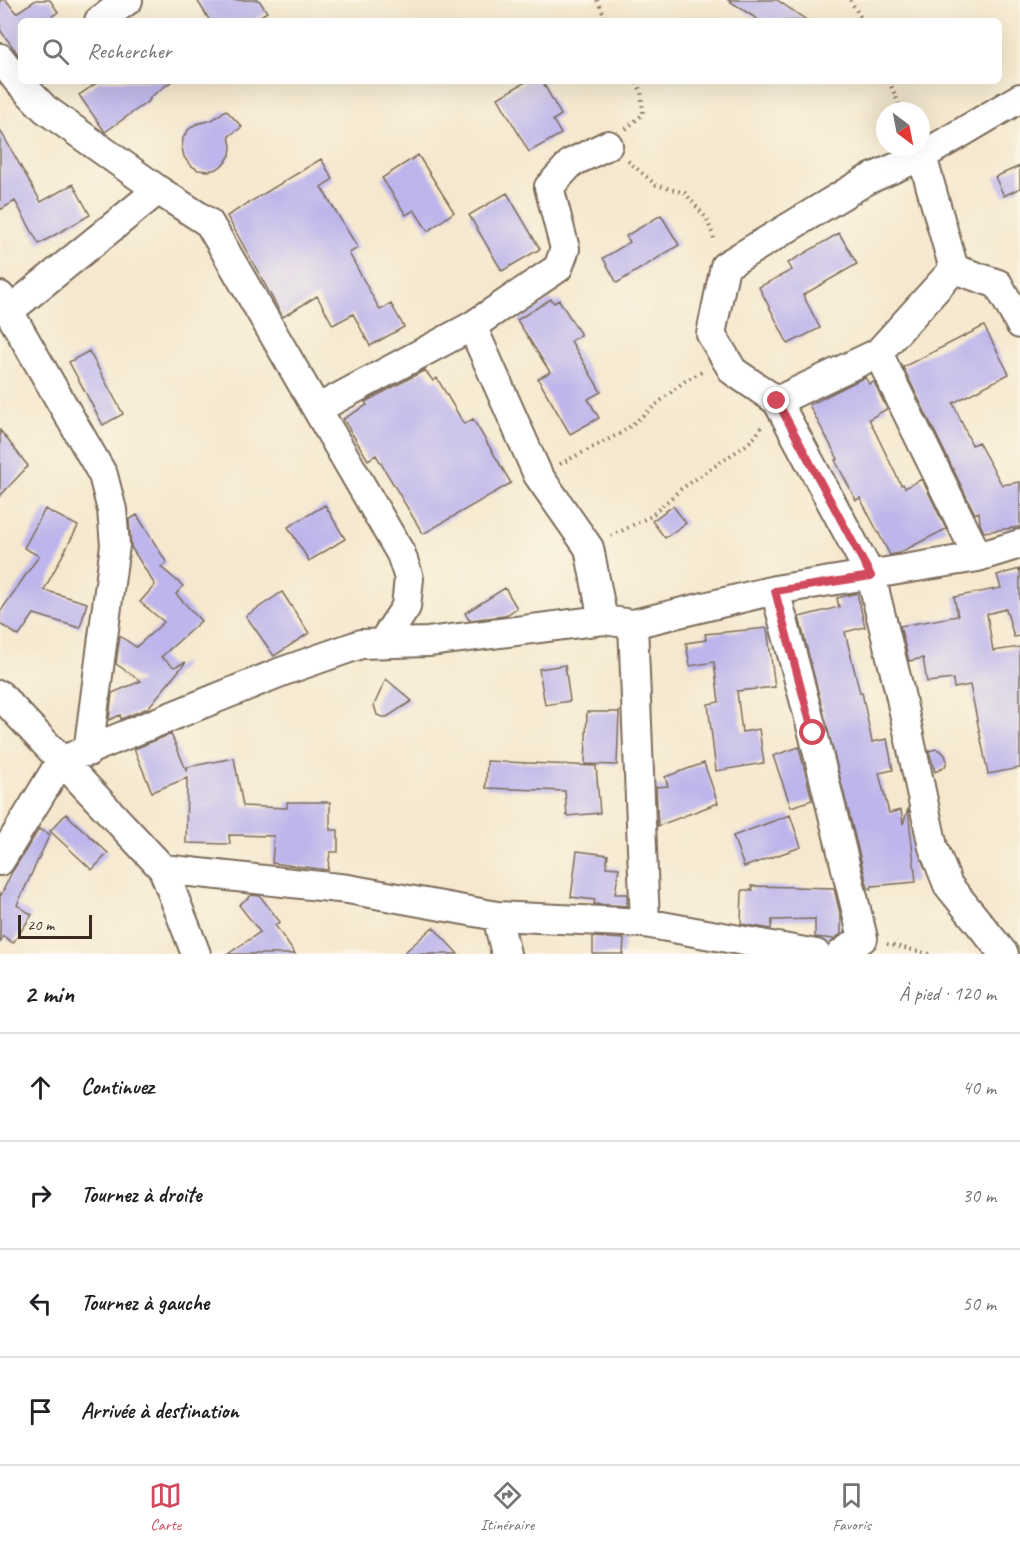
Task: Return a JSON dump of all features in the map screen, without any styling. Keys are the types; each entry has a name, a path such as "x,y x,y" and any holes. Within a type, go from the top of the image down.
{"street":[{"path":"103,18 128,0"},
{"path":"9,77 45,110 209,223 401,554 409,578 406,607 382,644"},
{"path":"930,151 1020,98"},
{"path":"317,409 472,326 558,268 565,249 549,187 570,163 608,145"},
{"path":"954,270 922,156 867,180 725,266 711,334 733,371 777,401 871,576 899,689 933,847 948,885 1004,954"},
{"path":"0,861 74,757 115,545 112,510 103,476 4,304 158,190"},
{"path":"954,270 1009,280 1020,324"},
{"path":"777,401 878,353 954,270"},
{"path":"472,326 538,475 589,548 603,620"},
{"path":"878,353 978,556"},
{"path":"74,757 281,672 361,644 428,642 603,620 633,624 775,591 978,556 1020,544"},
{"path":"775,591 813,733 852,946"},
{"path":"633,624 645,923"},
{"path":"0,695 74,757 163,869 196,954"},
{"path":"163,869 348,889 497,916 645,923 816,954"},
{"path":"497,916 506,954"}],"path":[{"path":"597,0 606,18"},
{"path":"850,0 861,18"},
{"path":"638,84 641,91 643,114 608,145 656,185 685,193 707,219 725,266"},
{"path":"890,84 898,102"},
{"path":"538,475 623,432 686,380 713,366 733,371"},
{"path":"589,548 651,516 681,489 746,445 756,436 777,401"},
{"path":"852,946 930,954"}],"building":[{"path":"0,0 6,0 16,13 36,0 50,0 58,12 49,18 18,18 18,54 0,30"},
{"path":"197,0 259,0 267,12 258,18 208,18"},
{"path":"728,0 777,0 804,18 755,18"},
{"path":"96,84 168,84 149,98 150,100 105,132 79,95"},
{"path":"522,84 544,84 561,115 553,120 561,134 529,152 498,98"},
{"path":"226,110 242,127 229,136 230,155 217,169 198,170 184,157 183,138 196,124 212,120"},
{"path":"0,130 41,202 73,184 90,215 39,244 15,201 0,210"},
{"path":"418,155 454,212 428,231 414,210 406,215 382,178"},
{"path":"321,159 333,179 321,187 358,248 349,253 380,310 391,304 404,327 370,346 353,314 333,325 317,296 283,317 227,216"},
{"path":"1020,166 1020,188 1004,196 995,177"},
{"path":"507,193 540,249 502,271 469,215"},
{"path":"661,215 679,245 617,283 603,258 630,242 626,236"},
{"path":"839,233 857,264 803,295 820,328 788,344 759,287 792,270 788,263"},
{"path":"551,299 554,303 559,300 581,335 571,341 601,392 588,399 599,418 570,434 538,379 550,372 517,320"},
{"path":"984,326 1009,374 953,403 972,445 978,442 1002,485 1020,482 1020,527 984,532 980,524 979,512 975,514 903,367"},
{"path":"89,351 123,414 103,425 69,362"},
{"path":"425,370 433,381 437,378 464,424 473,419 511,483 423,534 376,455 368,460 343,419 367,405 365,402"},
{"path":"865,377 869,384 874,382 887,409 869,419 901,485 903,484 905,488 922,479 946,529 899,553 890,555 860,498 856,500 835,460 838,459 809,405"},
{"path":"0,430 28,466 0,496"},
{"path":"325,505 345,539 309,561 288,527"},
{"path":"673,506 686,523 665,538 652,521"},
{"path":"45,509 78,526 44,590 87,603 80,628 34,614 19,636 0,624 0,612 39,556 24,548"},
{"path":"137,515 167,563 161,567 183,586 176,594 201,621 161,657 174,667 186,662 148,708 121,719 120,715 109,720 112,693 141,681 116,664 120,636 136,647 164,622 140,602 155,585 131,547 129,520"},
{"path":"1020,569 1020,636 1014,637 1006,609 987,614 993,651 1020,647 1020,768 988,774 970,685 954,688 953,679 927,682 923,658 909,661 900,626 958,616 954,597 1001,588 997,575"},
{"path":"505,588 517,608 505,616 469,620 465,613"},
{"path":"282,592 309,633 274,656 246,616"},
{"path":"857,593 865,627 845,632 860,693 862,692 872,742 887,739 893,770 879,773 889,813 901,810 903,824 908,809 916,882 872,886 871,889 868,888 799,617 839,607 837,598"},
{"path":"767,628 775,687 737,691 742,732 759,729 764,763 716,771 708,704 719,702 714,662 690,666 686,643 706,640 705,634"},
{"path":"565,665 570,701 545,705 539,669"},
{"path":"386,679 412,701 387,717 382,717 377,715 374,705"},
{"path":"587,712 619,712 617,765 585,764"},
{"path":"171,734 187,772 187,767 234,758 243,806 287,808 287,802 330,802 330,830 338,830 338,852 330,852 328,870 272,863 274,836 229,835 230,844 186,843 187,778 152,792 134,749"},
{"path":"799,747 812,800 791,807 773,756"},
{"path":"936,749 945,755 947,761 945,767 935,772 929,751"},
{"path":"487,761 596,766 600,813 567,816 565,791 486,788"},
{"path":"704,763 718,803 658,826 656,787 668,786 665,777"},
{"path":"66,814 108,853 92,870 50,831"},
{"path":"790,815 801,847 744,867 733,836"},
{"path":"39,829 50,834 17,905 32,915 13,943 3,936 0,943 0,894"},
{"path":"577,851 608,855 606,867 619,868 615,894 627,894 627,906 594,904 595,900 571,897"},
{"path":"751,886 834,888 841,918 841,934 834,939 815,937 815,919 772,920 771,929 741,924 742,890 753,890"},
{"path":"252,895 260,896 280,922 275,925 295,954 228,954 260,932 239,905"},
{"path":"433,927 458,954 403,954"},
{"path":"593,937 624,939 623,954 593,954"}],"route":[{"path":"777,401 871,576 775,591 813,733"}]}
